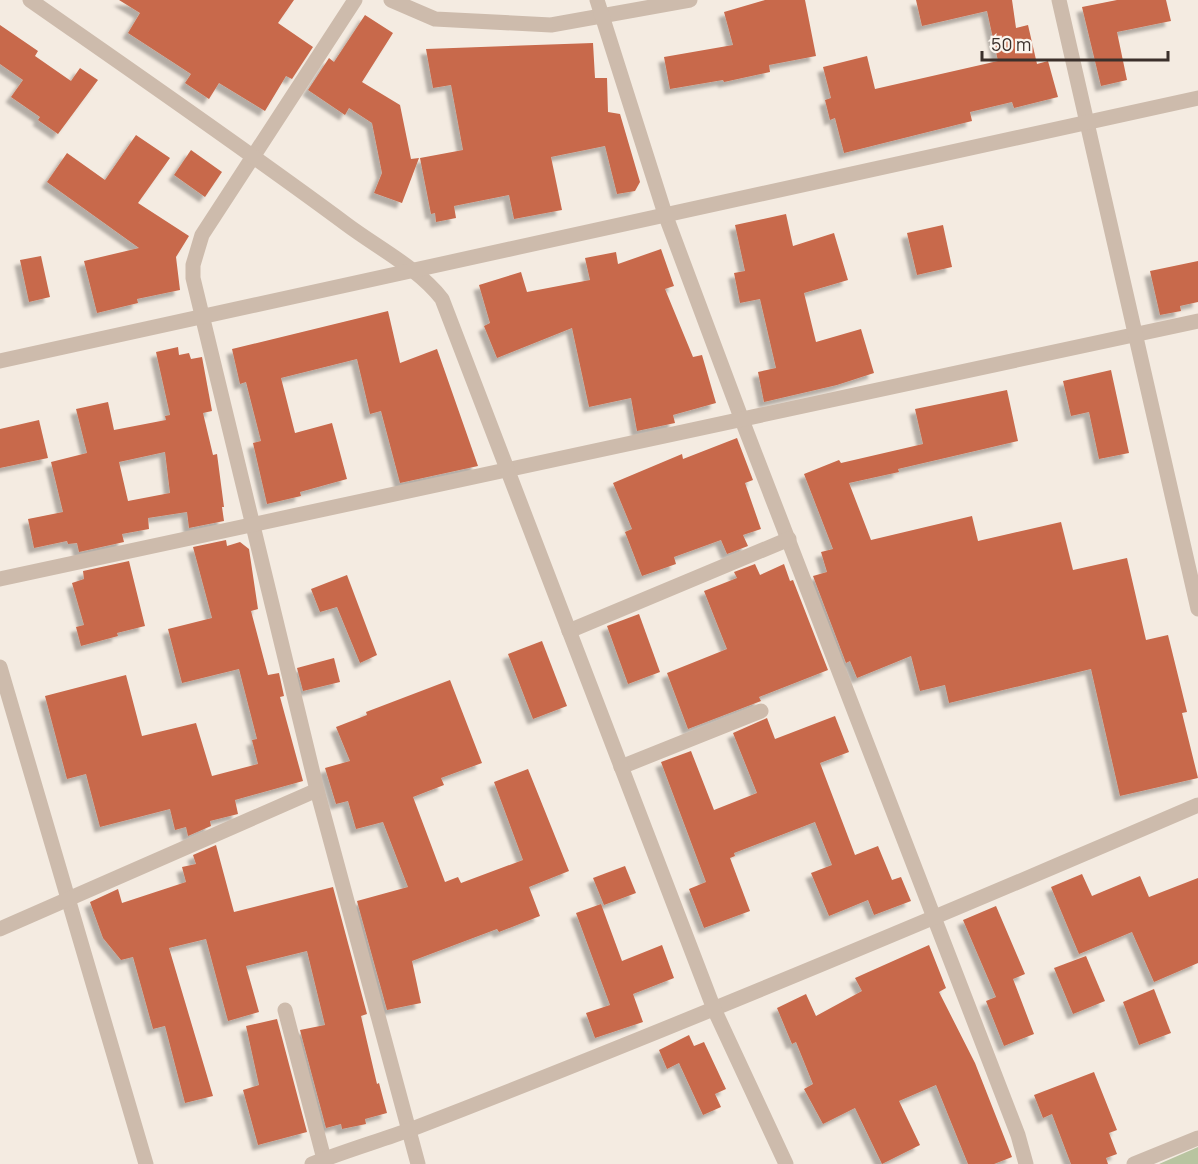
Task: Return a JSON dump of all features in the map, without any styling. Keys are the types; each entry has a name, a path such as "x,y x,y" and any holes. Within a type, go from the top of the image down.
{"street":[{"path":"30,0 254,156 374,245 412,270 431,285 442,299 714,1009 786,1164"},
{"path":"355,0 202,235 193,278 317,790 418,1164"},
{"path":"391,0 435,19 550,26 690,0"},
{"path":"597,0 664,214 1018,1135 1026,1164"},
{"path":"1059,0 1198,609"},
{"path":"0,361 1198,98"},
{"path":"0,579 1198,321"},
{"path":"569,631 789,539"},
{"path":"0,667 146,1164"},
{"path":"621,766 761,711"},
{"path":"0,929 317,790"},
{"path":"285,1010 318,1162 410,1130 714,1009 935,919 1198,806"},
{"path":"1134,1164 1198,1138"}],"green space":[{"path":"1198,1147 1198,1164 1159,1164"}],"building":[{"path":"119,0 294,0 278,23 313,47 292,79 286,76 265,111 219,83 209,99 185,83 191,74 128,33 140,13"},
{"path":"765,0 805,0 816,56 769,65 770,72 724,82 723,80 670,89 664,57 733,45 724,12"},
{"path":"916,0 1012,0 1016,28 1028,25 1037,64 1048,61 1058,97 1014,108 1012,102 970,112 972,121 844,153 835,118 830,120 825,100 831,98 823,67 867,56 875,89 998,61 987,11 922,26"},
{"path":"1117,0 1166,0 1171,21 1117,32 1127,80 1101,86 1082,7"},
{"path":"365,15 393,33 362,82 400,105 411,159 419,158 402,203 374,193 382,173 372,123 349,108 345,115 308,90 329,58 334,62"},
{"path":"0,25 38,51 35,56 71,81 80,68 98,80 58,134 38,120 40,117 11,97 23,80 0,64"},
{"path":"593,43 595,78 607,78 608,112 620,114 640,182 635,191 617,194 605,146 551,157 562,210 514,219 509,195 454,206 456,218 436,222 435,213 431,214 420,158 463,150 451,85 433,88 426,49"},
{"path":"136,135 170,158 138,203 189,236 176,257 180,290 137,299 138,303 97,313 84,261 139,248 47,182 67,153 105,180"},
{"path":"191,150 222,172 205,197 174,175"},
{"path":"786,214 793,246 834,233 848,280 804,293 816,342 861,329 874,373 837,385 764,402 758,372 776,368 760,299 740,303 734,273 745,271 735,225"},
{"path":"943,225 952,267 917,275 907,233"},
{"path":"661,249 674,286 665,289 693,357 702,355 716,403 673,415 675,423 637,431 631,398 589,407 572,328 497,358 484,326 490,323 479,285 521,272 527,292 590,280 585,258 616,252 618,264"},
{"path":"41,256 50,297 29,302 20,260"},
{"path":"1198,261 1198,302 1180,306 1181,311 1160,315 1150,271"},
{"path":"388,311 400,363 437,349 478,466 400,483 381,411 370,414 357,359 281,378 295,433 332,423 347,479 300,492 301,496 267,504 253,443 261,441 246,382 240,384 232,349"},
{"path":"178,347 179,355 189,353 191,359 202,357 212,411 203,413 213,455 217,454 224,521 189,528 187,512 148,518 149,529 122,534 124,542 79,552 77,543 68,544 67,541 34,548 28,519 63,512 51,462 87,453 76,409 108,402 114,430 166,420 165,416 170,415 156,352","holes":["165,452 170,493 128,501 119,462"]},
{"path":"1111,370 1129,453 1099,459 1089,412 1071,416 1063,381"},
{"path":"1007,390 1018,441 849,483 871,540 972,516 978,541 1061,522 1073,570 1127,558 1146,640 1168,635 1187,712 1182,713 1198,778 1120,796 1091,669 949,703 945,685 920,691 911,656 857,678 850,661 846,663 813,576 827,572 821,552 833,549 804,474 839,460 841,463 923,444 915,409"},
{"path":"39,420 48,458 0,468 0,429"},
{"path":"737,438 753,480 745,483 761,529 743,535 748,546 727,554 721,540 674,557 676,564 642,576 625,532 632,529 613,483 682,454 683,459"},
{"path":"226,540 227,546 240,542 249,549 258,609 251,611 268,675 279,673 284,696 280,697 303,781 235,800 238,814 210,821 211,826 188,836 186,827 175,830 170,809 100,827 86,774 67,779 45,696 126,675 142,736 196,723 212,776 258,764 252,740 257,739 239,669 182,683 168,629 212,618 193,547"},
{"path":"129,561 145,626 81,646 76,627 84,625 72,583 84,579 83,571"},
{"path":"755,564 760,575 784,564 790,581 793,580 828,670 759,697 761,701 688,729 667,673 727,649 704,591 737,578 734,572"},
{"path":"347,575 377,655 360,663 337,607 320,612 311,589"},
{"path":"639,614 660,672 628,684 607,626"},
{"path":"542,641 567,706 533,719 508,654"},
{"path":"334,658 340,682 303,691 297,668"},
{"path":"450,680 482,763 441,778 444,785 413,797 445,882 458,877 461,883 523,860 494,782 528,769 569,871 529,887 540,916 499,932 497,929 412,961 421,1003 387,1010 357,901 408,887 383,822 356,829 348,801 336,804 325,768 350,761 336,727 367,715 366,712"},
{"path":"835,716 849,752 820,763 855,855 878,846 892,880 901,877 911,901 874,915 868,900 829,916 811,873 832,865 815,822 734,853 735,856 730,858 750,911 704,928 689,889 706,882 661,762 691,751 714,810 757,793 733,733 767,718 775,739"},
{"path":"216,845 234,912 333,887 367,1014 361,1016 377,1084 379,1083 387,1113 365,1119 366,1124 342,1129 341,1124 326,1128 300,1030 325,1025 307,951 246,966 259,1012 228,1021 206,939 169,948 213,1096 185,1103 165,1026 153,1029 133,957 121,960 103,938 90,902 118,889 122,903 186,882 182,867 196,864 193,855"},
{"path":"625,866 636,893 604,905 593,878"},
{"path":"1082,874 1092,896 1140,876 1149,897 1198,878 1198,963 1154,982 1132,932 1079,954 1051,887"},
{"path":"601,904 622,961 662,945 674,978 633,994 643,1022 595,1038 586,1013 610,1005 576,913"},
{"path":"996,906 1025,974 1013,979 1034,1034 1004,1046 986,1001 996,997 963,920"},
{"path":"929,945 946,988 939,992 975,1063 1012,1157 994,1164 968,1164 936,1085 899,1101 920,1145 882,1164 855,1108 823,1124 804,1089 813,1084 796,1042 792,1044 777,1008 806,994 816,1016 862,991 855,978"},
{"path":"1086,956 1105,1001 1073,1014 1054,968"},
{"path":"1154,989 1171,1033 1139,1045 1123,1002"},
{"path":"277,1019 307,1132 258,1145 243,1090 259,1085 246,1026"},
{"path":"689,1035 694,1046 704,1042 726,1089 715,1094 721,1107 703,1115 679,1063 667,1069 659,1050"},
{"path":"1094,1072 1117,1130 1109,1133 1117,1154 1106,1158 1108,1164 1071,1164 1052,1114 1043,1118 1034,1095"}]}
